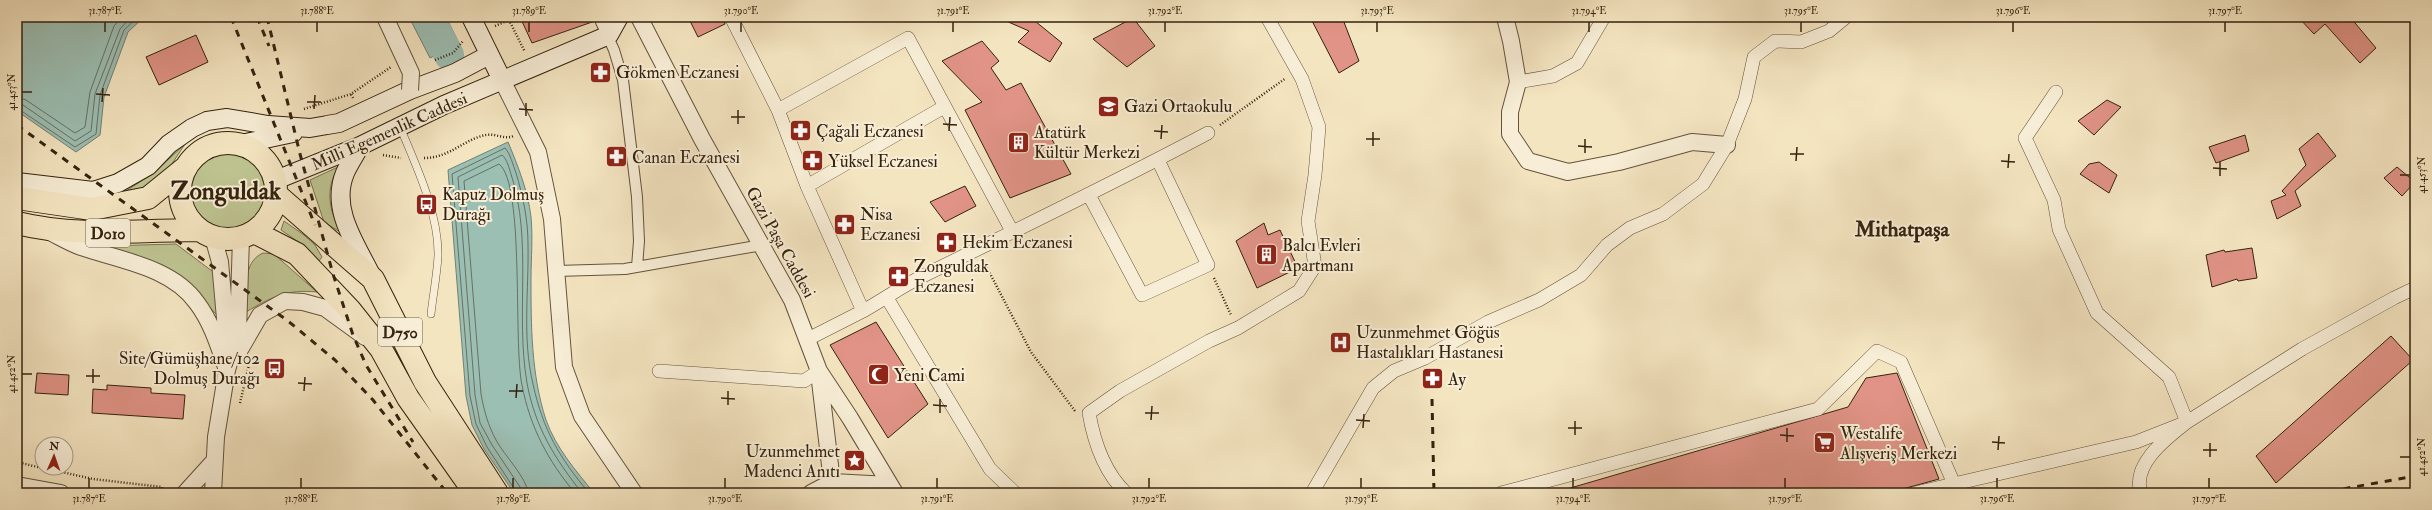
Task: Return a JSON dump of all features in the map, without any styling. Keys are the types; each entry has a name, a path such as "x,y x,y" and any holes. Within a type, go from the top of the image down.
{"highway":[{"name":"D750","path":"475,493 408,398 381,349 350,310 297,254 248,235 227,239 206,233 190,220 183,208 180,195 181,181 185,168 195,155 209,146 224,142 241,144 253,149 263,157 271,168 276,187 373,279 426,382 497,493"},
{"name":"D010","path":"17,198 92,209 148,198 185,168"},
{"path":"248,235 266,222 273,209 276,187"},
{"name":"D010","path":"17,224 45,230 118,233 206,233"}],"main road":[{"path":"604,29 619,17"},
{"path":"475,25 502,80"},
{"name":"Milli Egemenlik Caddesi","path":"276,187 444,105 502,80 604,29"},
{"name":"Milli Egemenlik Caddesi","path":"339,123 410,90 455,73 489,55"},
{"path":"17,182 93,191 118,183 148,166 169,144 192,128 207,121 227,118 268,125 310,128 339,123"},
{"path":"241,144 339,123"},
{"path":"366,144 344,174 340,200 345,223 373,279"}],"street":[{"path":"385,17 411,72 410,90"},
{"name":"Gazi Paşa Caddesi","path":"639,17 702,139 792,300 819,370 850,418 892,489"},
{"path":"731,17 778,110 807,186 863,311"},
{"path":"1126,493 1103,462 1093,439 1089,413 1120,391 1209,341 1238,328 1299,291 1315,266 1308,221 1315,175 1319,127 1297,70 1267,17"},
{"path":"1505,17 1518,82 1510,112 1510,134 1528,161 1568,172 1619,162 1692,142 1727,145"},
{"path":"1518,82 1552,76 1577,62 1604,17"},
{"path":"1312,493 1373,388 1394,371 1425,358 1488,322 1539,300 1581,275 1607,245 1630,228 1663,214 1703,184 1727,145 1746,99 1754,57 1775,41 1801,42 1829,31 1846,17"},
{"path":"604,29 623,80 637,197 639,241 637,267"},
{"path":"778,110 908,38 1013,233"},
{"path":"502,80 538,152 552,219 564,367 582,416 634,493"},
{"path":"2056,92 2025,138 2054,200 2058,229 2097,313 2169,377 2187,422"},
{"path":"807,186 944,107"},
{"path":"808,339 887,298 921,277 1089,195 1208,133"},
{"path":"1089,195 1142,295 1208,265 1158,160"},
{"path":"45,230 80,246 153,270 178,285 196,302 211,326 228,370"},
{"path":"206,233 220,262 225,304 228,370"},
{"path":"213,493 214,461 228,370 238,332 248,235"},
{"path":"556,271 637,267 762,245"},
{"path":"2140,493 2139,488 2144,466 2155,447 2187,422 2302,349 2415,288"},
{"path":"887,298 990,470 1015,493"},
{"path":"228,370 260,315 285,301 303,302 325,308 381,349"},
{"path":"1501,493 1818,409 1878,351 1902,362 1954,484"},
{"path":"660,371 804,381 819,370 833,488"},
{"path":"1915,493 2136,442 2187,422"},
{"path":"185,493 214,461"},
{"path":"17,485 61,493"},
{"path":"811,493 833,488 892,489"}],"lane":[{"path":"404,125 413,158 432,212 438,255 431,314"}],"path":[{"path":"431,62 453,53 475,25 509,20 524,52 532,50"},
{"path":"359,114 351,94 405,58"},
{"path":"1208,133 1297,70"},
{"path":"366,144 377,155 437,158 486,135"},
{"path":"978,250 1031,352 1076,412 1089,413"},
{"path":"1208,265 1238,328"},
{"path":"239,406 251,357"},
{"path":"17,465 21,463 34,466"},
{"path":"74,475 93,479 162,487 162,493"}],"green space":[{"path":"185,144 166,173 150,185 129,195 126,191 155,172"},
{"path":"228,150 244,153 257,162 266,175 269,191 266,207 257,220 244,229 228,232 212,229 199,220 190,207 187,191 190,175 199,162 212,153"},
{"path":"338,167 331,184 330,200 333,215 340,232 324,222 310,180"},
{"path":"284,221 315,245 322,257 319,261 303,245 281,230"},
{"path":"176,244 216,274 218,316 194,291 103,246"},
{"path":"263,253 274,254 317,292 306,291 280,295 246,312 248,270 256,257"}],"water":[{"path":"17,17 144,17 128,32 104,97 100,135 76,152 17,111"},
{"path":"409,17 446,17 459,43 430,58"},
{"path":"508,142 519,169 530,207 532,233 531,278 533,349 537,385 541,403 546,420 555,440 567,459 594,493 514,493 484,449 472,425 466,396 448,170"}],"building":[{"path":"520,17 597,17 595,21 532,43"},
{"path":"688,17 723,17 725,24 698,37"},
{"path":"997,17 1030,17 1062,43 1050,62 1018,42 1029,31"},
{"path":"1310,17 1342,17 1359,61 1339,73"},
{"path":"2298,17 2350,17 2376,48 2360,63 2325,24 2314,34"},
{"path":"1133,18 1155,46 1127,67 1093,39"},
{"path":"196,35 208,62 159,85 146,57"},
{"name":"Atatürk Kültür Merkezi","path":"982,41 999,61 991,68 1006,90 1021,83 1071,174 1010,198 965,110 982,102 942,61"},
{"path":"2107,100 2121,107 2094,135 2078,121"},
{"path":"2318,133 2336,156 2295,191 2301,206 2277,219 2271,201 2286,195 2282,191 2306,165 2299,149"},
{"path":"2245,135 2249,151 2216,163 2209,147"},
{"path":"2099,162 2117,175 2109,193 2080,174 2089,164"},
{"path":"2397,167 2415,182 2402,196 2384,178"},
{"path":"965,186 976,206 945,222 930,202"},
{"name":"Balcı Evleri Apartmanı","path":"1264,223 1268,235 1280,230 1298,268 1257,288 1236,241"},
{"path":"2252,248 2257,278 2238,281 2237,279 2212,287 2206,255 2224,250 2225,252"},
{"name":"Yeni Cami","path":"876,322 928,404 888,438 830,345"},
{"path":"2391,336 2413,360 2276,483 2256,456"},
{"path":"37,373 69,375 68,395 35,393"},
{"name":"Westalife Alışveriş Merkezi","path":"1897,373 1939,479 1888,493 1567,493 1567,489 1848,407 1866,378"},
{"path":"107,385 151,388 151,393 185,395 183,419 92,413 93,389 107,390"}],"waterway":[{"path":"429,17 449,55"}],"railway":[{"path":"231,17 315,225"},
{"path":"257,17 269,46"},
{"path":"267,17 300,154 333,274 353,335 366,365 413,442"},
{"path":"17,125 288,321 335,360 373,400 447,493"},
{"path":"1432,399 1434,493"},
{"path":"2330,493 2348,488 2415,476"}],"place":[{"name":"Gökmen Eczanesi","path":"600,72"},
{"name":"Gazi Ortaokulu","path":"1108,106"},
{"name":"Çağali Eczanesi","path":"800,131"},
{"name":"Atatürk Kültür Merkezi","path":"1018,142"},
{"name":"Canan Eczanesi","path":"617,157"},
{"name":"Yüksel Eczanesi","path":"813,161"},
{"name":"Kapuz Dolmuş Durağı","path":"426,204"},
{"name":"Nisa Eczanesi","path":"845,224"},
{"name":"Hekim Eczanesi","path":"946,242"},
{"name":"Balcı Evleri Apartmanı","path":"1267,255"},
{"name":"Zonguldak Eczanesi","path":"898,276"},
{"name":"Uzunmehmet Göğüs Hastalıkları Hastanesi","path":"1341,342"},
{"name":"Site/Gümüşhane/102 Dolmuş Durağı","path":"275,368"},
{"name":"Yeni Cami","path":"879,375"},
{"name":"Ay","path":"1433,379"},
{"name":"Westalife Alışveriş Merkezi","path":"1824,443"},
{"name":"Uzunmehmet Madenci Anıtı","path":"855,461"}],"district":[{"name":"Zonguldak","path":"226,190"},
{"name":"Mithatpaşa","path":"1902,229"}]}
